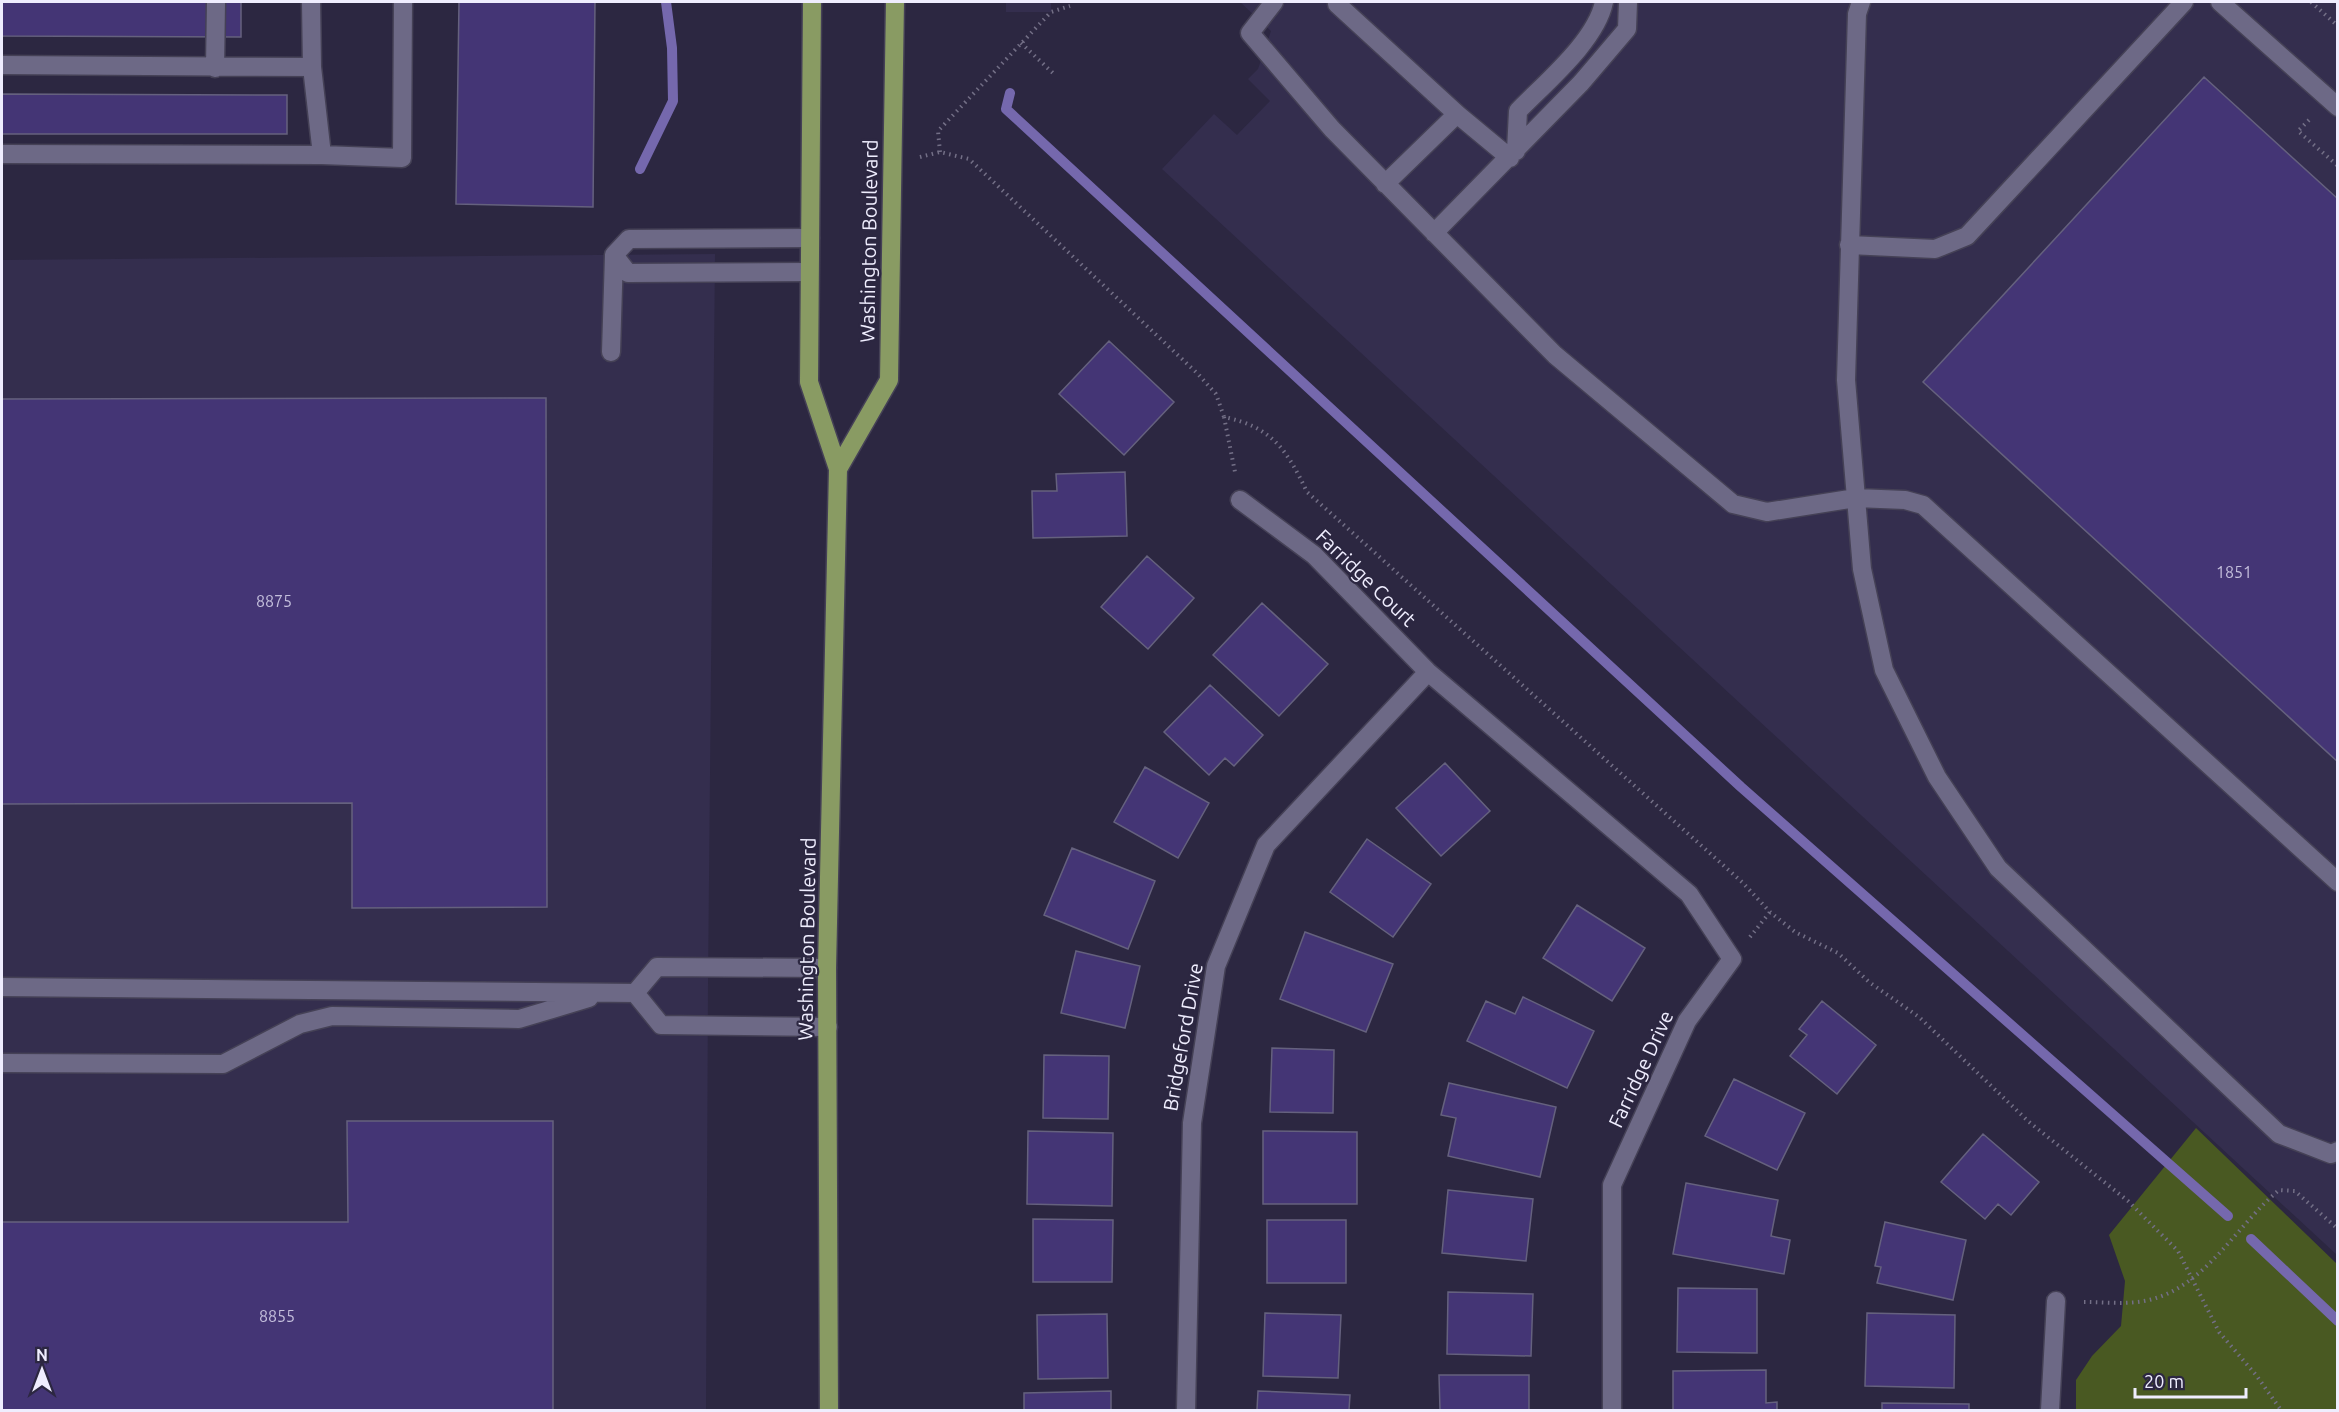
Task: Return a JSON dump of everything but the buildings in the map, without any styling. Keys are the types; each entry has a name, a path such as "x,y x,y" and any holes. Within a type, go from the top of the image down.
{"main road":[{"name":"Washington Boulevard","path":"812,2 808,272 809,382 838,468 827,968 828,1410"},
{"name":"Washington Boulevard","path":"838,468 889,380 895,2"}],"street":[{"path":"215,68 216,2"},
{"path":"311,2 312,67 322,155"},
{"path":"2,154 322,155 402,158 403,2"},
{"path":"1274,2 1250,33 1332,129 1555,355 1733,504 1767,512 1856,498 1905,500 1923,505 2337,882"},
{"path":"1513,154 1518,111 1579,47 1601,18 1604,2"},
{"path":"1434,233 1581,84 1626,29 1628,2"},
{"path":"1849,245 1935,249 1967,236 2184,2"},
{"path":"2220,2 2337,107"},
{"path":"1337,4 1457,114 1513,154"},
{"path":"1857,6 1854,174 1849,245 1846,380 1862,569 1884,670 1936,777 1998,868 2054,918 2279,1134 2331,1154 2337,1151"},
{"path":"2,65 312,67"},
{"path":"1385,184 1457,114"},
{"path":"611,352 614,255 629,240 810,238"},
{"path":"614,255 628,273 808,272"},
{"name":"Farridge Court","path":"1240,500 1314,555 1428,672"},
{"name":"Bridgeford Drive","path":"1186,1410 1191,1123 1216,966 1266,845 1428,672"},
{"name":"Farridge Drive","path":"1428,672 1689,894 1732,959 1687,1021 1611,1185 1611,1410"},
{"path":"635,993 657,967 827,968"},
{"path":"2,987 635,993 661,1025 828,1027"},
{"path":"2,1064 223,1064 300,1024 332,1016 519,1019 607,992"},
{"path":"2050,1410 2056,1301"}],"path":[{"path":"2311,2 2337,26"},
{"path":"940,152 938,131 1051,12 1070,6"},
{"path":"1022,43 1055,75"},
{"path":"2298,131 2337,166"},
{"path":"893,164 940,152 969,159 1198,374 1216,394 1224,417 1240,500"},
{"path":"1224,417 1244,421 1271,436 1291,459 1307,492 1743,883 1770,912 1795,932 1838,952 1869,982 1919,1017 2029,1122 2128,1201 2178,1251 2219,1332 2256,1375 2281,1410"},
{"path":"2056,1301 2142,1301 2177,1288 2193,1278 2261,1205 2279,1190 2295,1191 2337,1228"}],"shaded area":[{"path":"1006,2 1051,2 1051,12 1006,12"},
{"path":"1240,2 2337,2 2337,1255 1162,169 1214,114 1237,135 1270,101 1248,79 1258,69 1271,31"},
{"path":"715,254 706,1410 2,1410 2,260"}],"green space":[{"path":"2196,1128 2337,1264 2337,1410 2076,1410 2076,1380 2092,1356 2121,1326 2125,1281 2109,1235"}],"waterway":[{"path":"640,169 673,101 672,48 666,2"},
{"path":"1010,93 1006,109 1741,787 2228,1216"},
{"path":"2251,1239 2338,1321"}]}
